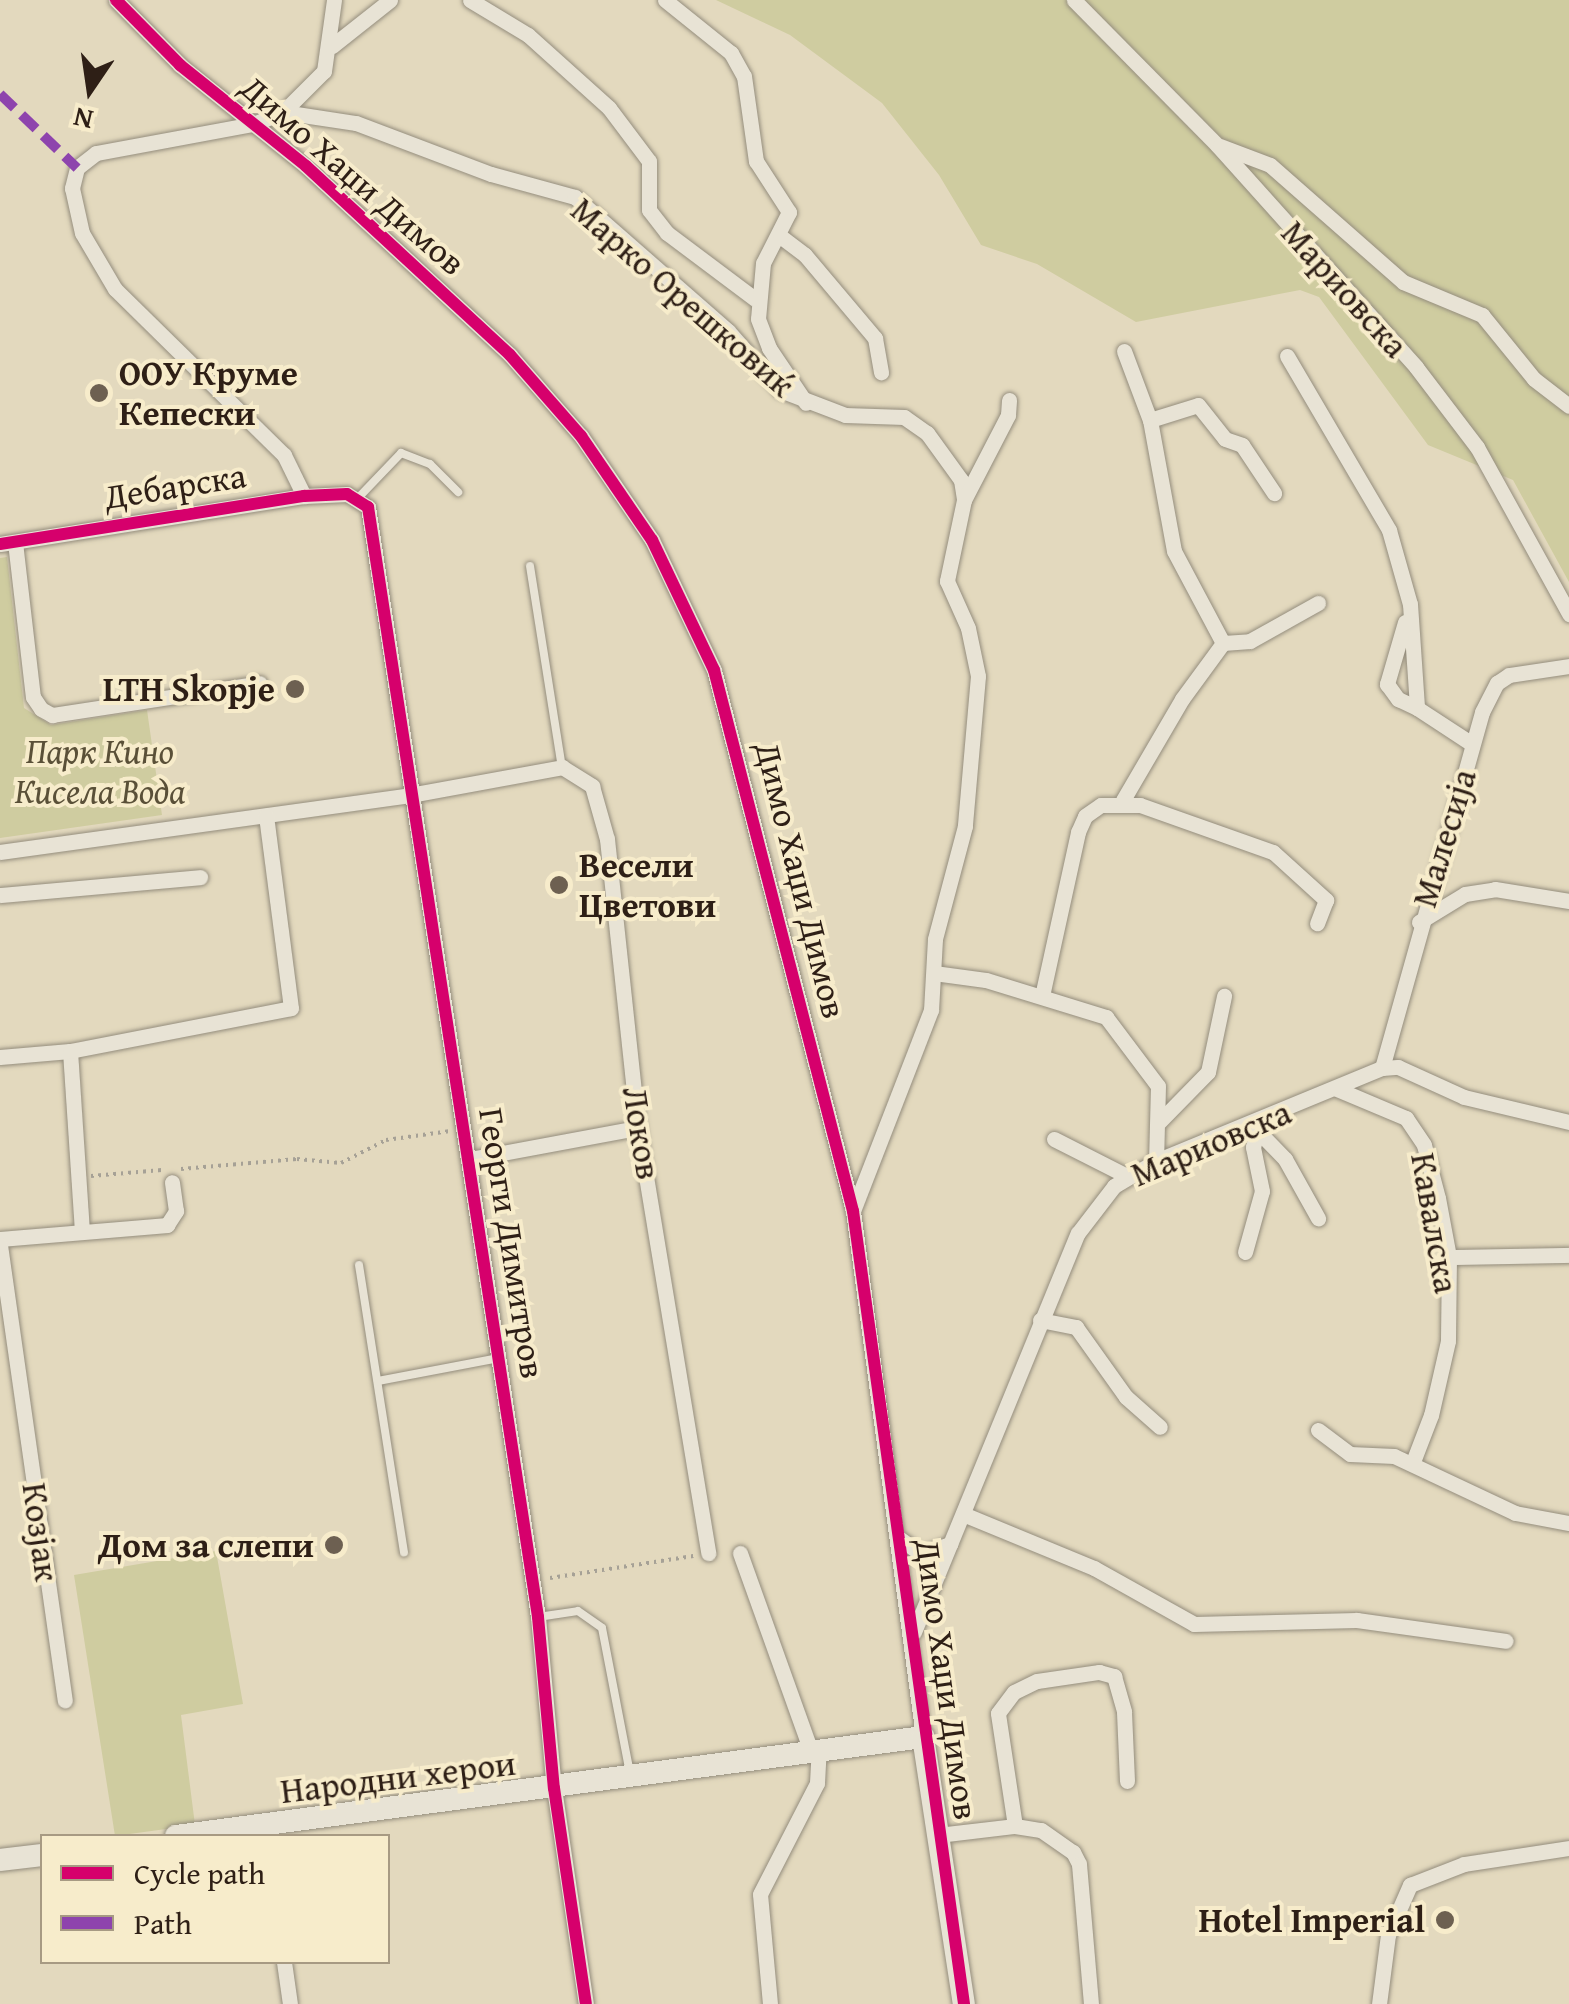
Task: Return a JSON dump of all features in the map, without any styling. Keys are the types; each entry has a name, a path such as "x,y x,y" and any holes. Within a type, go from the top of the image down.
{"street":[{"name":"Димо Хаџи Димов","path":"116,0 180,65 252,124 510,355 581,436 652,540 727,704 853,1212 964,2004"},
{"path":"252,124 283,112 315,85 332,46 334,0"},
{"path":"332,46 390,0"},
{"path":"470,0 528,34 609,108 650,160 649,210 667,233 755,298"},
{"path":"664,0 731,53 744,76 756,161 789,212 780,236 805,255 875,338 881,372"},
{"name":"Мариовска","path":"1074,0 1216,145 1446,405 1477,447 1569,614"},
{"name":"Марко Орешковиќ","path":"283,112 356,124 491,174 575,197 728,331 756,368 806,403 867,420 904,417 946,458 961,480 964,500"},
{"name":"Димо Хаџи Димов","path":"252,124 96,152 76,168 72,197 82,233 116,289 284,454 304,496"},
{"path":"1216,145 1270,165 1403,282 1482,316 1534,380 1569,406"},
{"name":"Марко Орешковиќ","path":"780,236 763,264 755,298 769,348 806,403"},
{"path":"1124,351 1150,420 1174,550 1223,644"},
{"path":"1287,356 1376,504 1410,604 1417,708"},
{"path":"853,1212 901,1074 931,1010 935,940 965,826 978,676 968,628 947,581 964,500 1008,415 1008,400"},
{"path":"1150,420 1198,405 1225,439 1242,445 1274,494"},
{"name":"Дебарска","path":"8,543 304,496 360,497"},
{"name":"Георги Димитров","path":"360,497 373,520 410,795 470,1159 533,1581 554,1788 586,2004"},
{"path":"8,543 33,698 52,715 260,683"},
{"path":"1042,996 1085,816 1123,800 1182,699 1223,644 1250,641 1318,604"},
{"path":"1410,604 1387,684 1398,699 1472,744"},
{"name":"Малесија","path":"1382,1068 1419,922 1472,744 1497,683 1509,675 1569,666"},
{"path":"0,852 410,795 562,767"},
{"name":"Локов","path":"562,767 592,786 607,838 638,1128 708,1554"},
{"path":"1123,800 1284,858 1326,900 1317,923"},
{"path":"0,1056 70,1051 291,1008 266,816"},
{"path":"0,894 200,877"},
{"path":"1419,922 1465,894 1495,888 1569,902"},
{"path":"934,973 1042,996 1106,1017 1158,1086 1156,1161"},
{"path":"1158,1122 1208,1072 1224,996"},
{"path":"70,1051 82,1230"},
{"path":"1382,1068 1398,1067 1464,1097 1569,1122"},
{"name":"Мариовска","path":"913,1636 1040,1320 1090,1212 1127,1176 1156,1161 1254,1128 1382,1068"},
{"name":"Кавалска","path":"1337,1089 1390,1106 1416,1130 1449,1257 1448,1341 1412,1462"},
{"path":"470,1159 638,1128"},
{"path":"1254,1128 1285,1160 1318,1218"},
{"path":"1245,1252 1262,1190 1253,1147 1254,1128"},
{"path":"1054,1139 1127,1176"},
{"name":"Козјак","path":"65,1700 0,1242 82,1230 167,1225 176,1211 177,1175"},
{"path":"1449,1257 1569,1256"},
{"path":"1040,1320 1076,1327 1126,1397 1160,1428"},
{"path":"1318,1430 1350,1454 1412,1462 1514,1513 1569,1523"},
{"path":"963,1514 1094,1568 1194,1624 1357,1620 1506,1642"},
{"path":"898,1536 921,1554 935,1555 950,1544"},
{"path":"740,1552 814,1748 817,1783 760,1894 770,2004"},
{"path":"1015,1826 998,1712 1014,1692 1037,1682 1100,1672 1114,1676 1124,1712 1127,1782"},
{"name":"Народни херои","path":"211,1834 263,1831 630,1774 924,1737"},
{"path":"938,1835 1015,1826 1041,1830 1079,1864 1092,2004"},
{"path":"1379,2004 1388,1935 1410,1885 1464,1864 1569,1848"},
{"path":"0,1860 40,1854"},
{"path":"284,1964 290,2004"}],"lane":[{"path":"360,497 401,453 430,464 458,492"},
{"path":"530,566 562,767"},
{"path":"359,1266 404,1552"},
{"path":"378,1381 499,1358"},
{"path":"538,1618 578,1611 602,1628 630,1774"}],"path":[{"path":"78,1177 177,1175 296,1160 341,1164 386,1140 464,1129"},
{"path":"533,1581 708,1554"}],"green space":[{"path":"716,0 1569,0 1569,582 1513,480 1428,445 1319,297 1300,290 1136,322 1037,264 981,245 939,175 882,103 790,35"},
{"name":"Парк Кино Кисела Вода","path":"7,557 24,708 51,725 147,710 162,815 0,838 0,558"},
{"path":"216,1551 243,1704 181,1715 195,1825 115,1834 74,1575"}],"marked path":[{"path":"0,94 77,168"}],"cycle path":[{"path":"116,0 180,65 306,166 510,355 581,436 652,540 714,670 853,1211 964,2004"},
{"path":"0,544 304,496 347,494 368,507 538,1617 554,1788 586,2004"}],"place":[{"name":"ООУ Круме Кепески","path":"99,393"},
{"name":"LTH Skopje","path":"295,689"},
{"name":"Весели Цветови","path":"559,885"},
{"name":"Дом за слепи","path":"334,1545"},
{"name":"Hotel Imperial","path":"1445,1920"}]}
